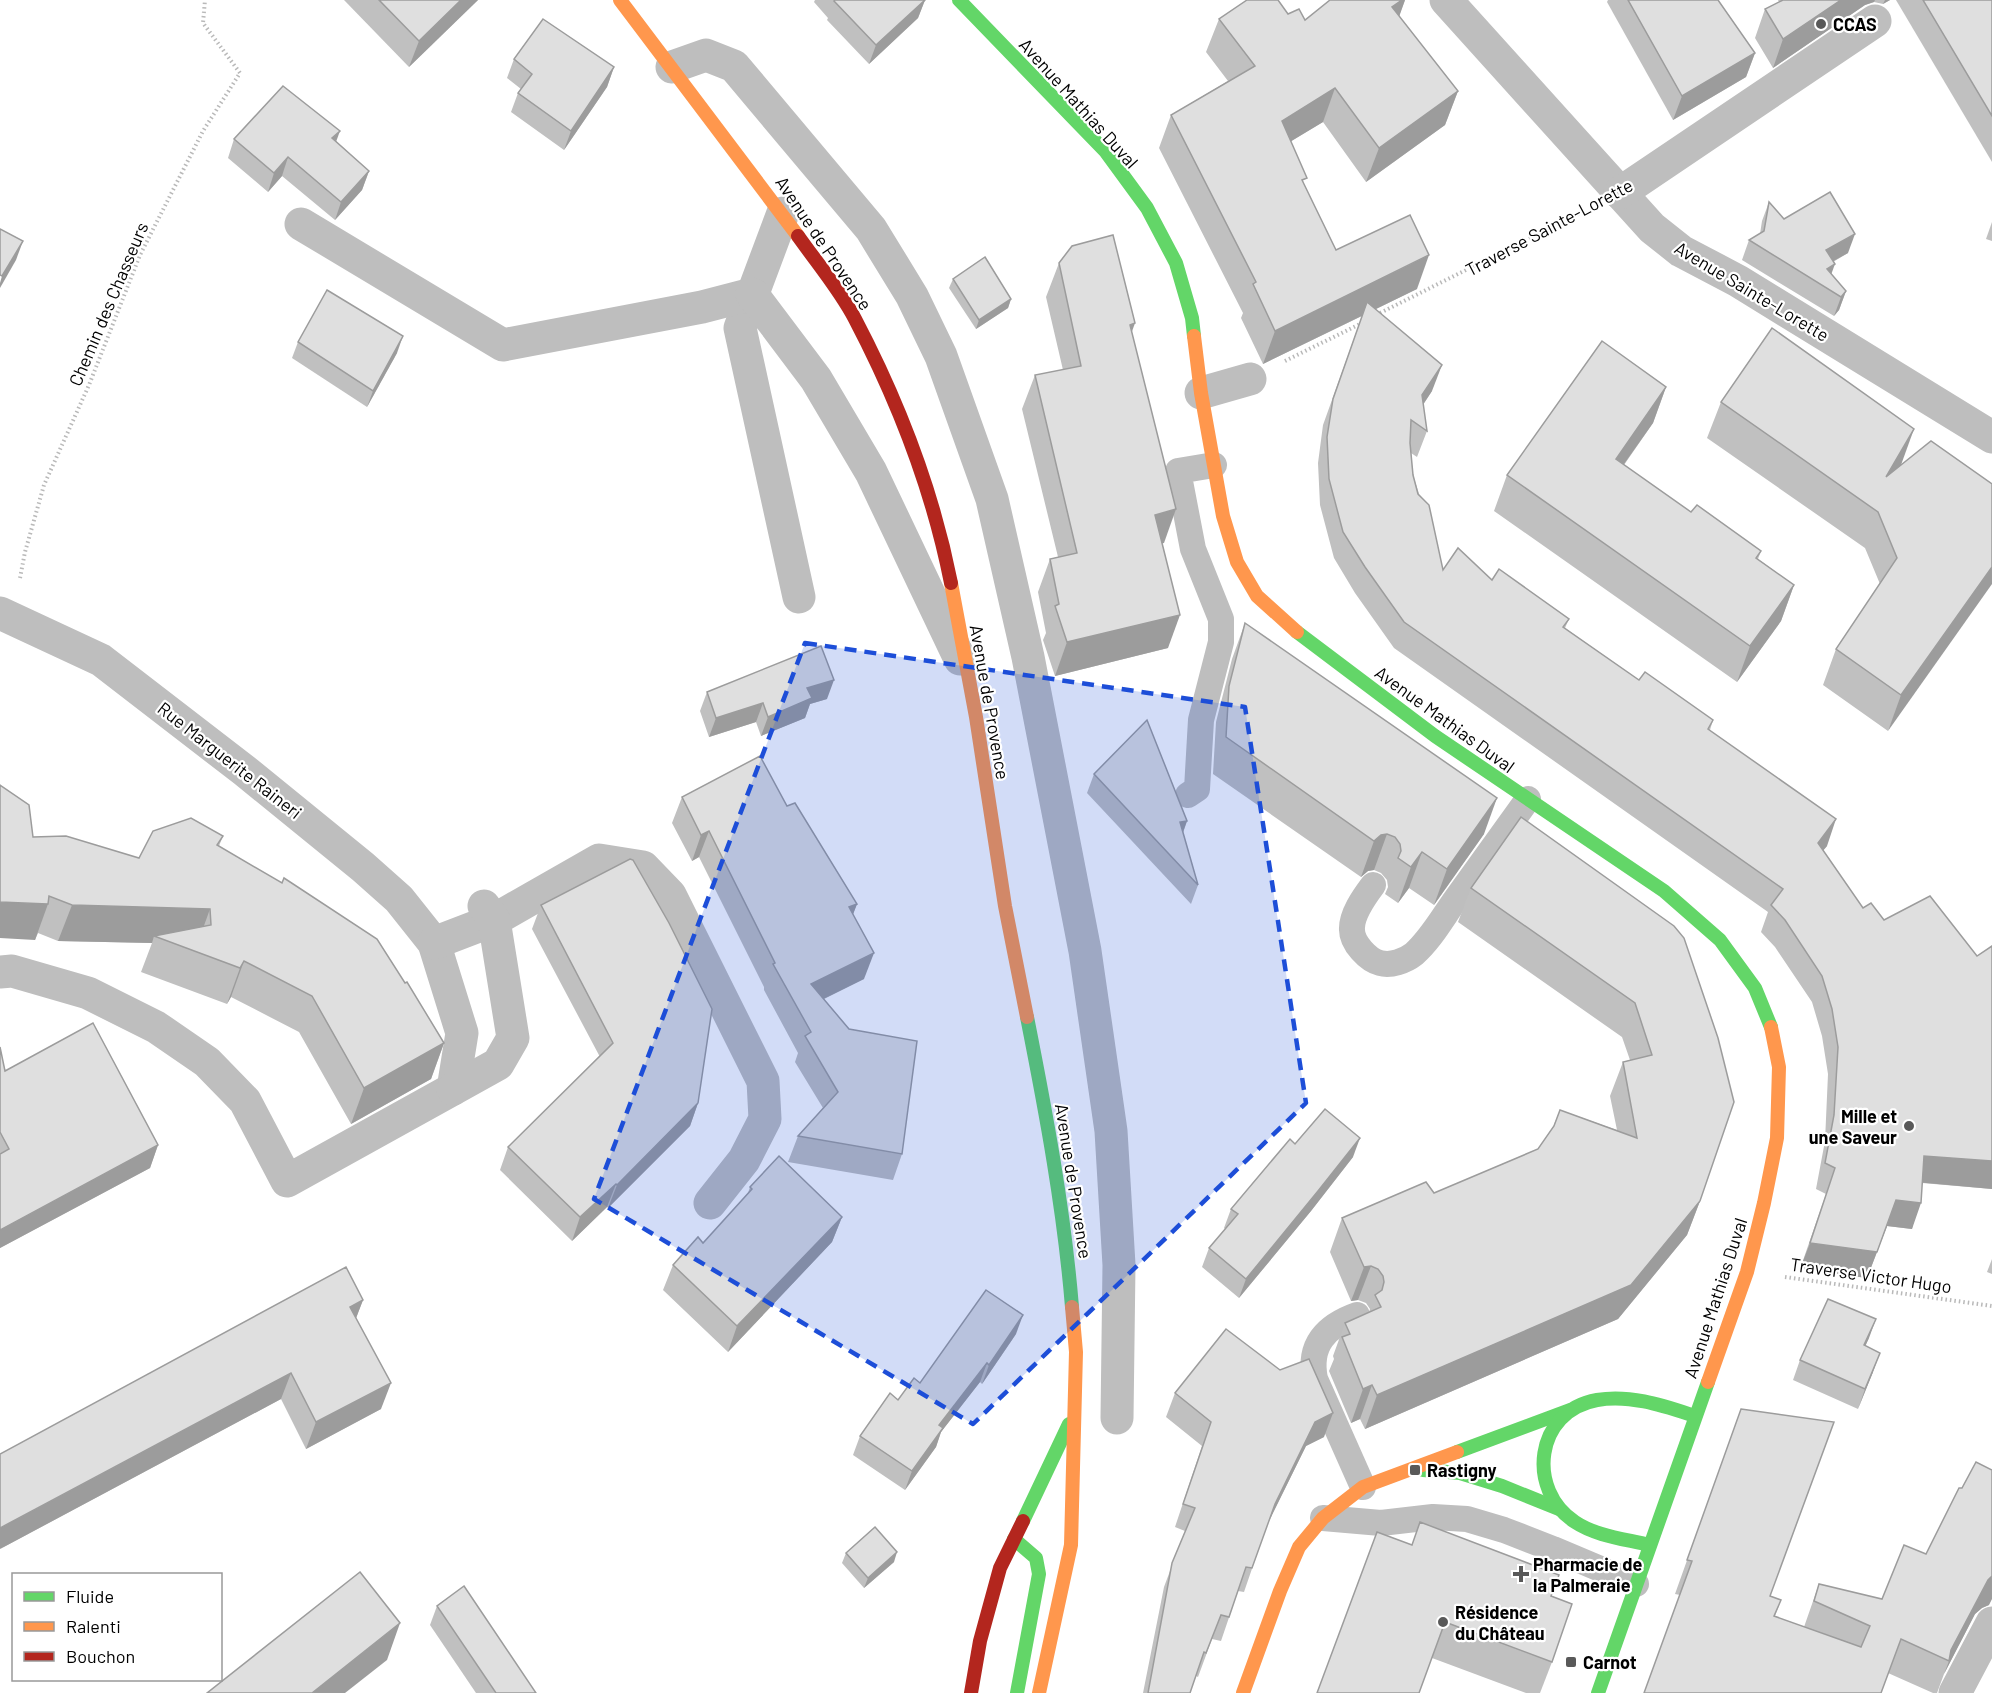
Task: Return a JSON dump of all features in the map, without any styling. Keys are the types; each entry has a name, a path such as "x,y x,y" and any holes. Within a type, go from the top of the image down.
{"main road":[{"name":"Avenue de Provence","path":"620,0 783,213 854,317 905,427 942,537 968,678 1005,906 1048,1125 1068,1255 1076,1352 1071,1545 1040,1693"},
{"name":"Avenue Mathias Duval","path":"959,0 1106,153 1147,207 1176,263 1192,318 1223,516 1237,562 1257,596 1290,627 1435,736 1664,891 1720,940 1755,988 1770,1023 1779,1067 1777,1138 1747,1272 1649,1545"},
{"path":"1243,1693 1280,1591 1299,1547 1323,1518 1363,1487 1415,1470 1595,1400 1661,1405 1695,1416"},
{"path":"1559,1509 1546,1487 1542,1468 1545,1445 1554,1426 1570,1410"},
{"name":"Avenue de Provence","path":"971,1693 986,1620 1000,1568 1073,1414"},
{"path":"1415,1470 1461,1473 1502,1485 1559,1509 1576,1522 1649,1545 1598,1693"},
{"path":"1014,1539 1036,1558 1039,1574 1017,1693"}],"street":[{"name":"Avenue Sainte-Lorette","path":"1446,0 1652,228 1681,251 1738,282 1992,437"},
{"name":"Traverse Sainte-Lorette","path":"1620,193 1875,21"},
{"path":"672,67 706,55 734,66 871,229 912,296 941,356 988,488 1028,657 1083,940 1111,1131 1119,1265 1117,1418"},
{"path":"783,213 740,328 799,597"},
{"path":"300,224 503,345 702,307 752,294"},
{"path":"752,294 816,378 872,472 968,678"},
{"path":"1202,393 1250,379"},
{"name":"Rue Marguerite Raineri","path":"6,615 100,660 173,715 363,867 399,899 434,943"},
{"path":"453,1089 462,1033 434,943 489,913 599,860 643,867 670,895 763,1081 765,1119 744,1160 710,1203"},
{"path":"0,972 12,971 88,993 156,1027 207,1062 245,1101 287,1181 498,1064 513,1038 489,913"},
{"path":"1955,1693 1992,1623"}],"lane":[{"path":"1188,795 1197,789 1202,720 1221,642 1221,620 1193,549 1178,471 1214,465"},
{"path":"1373,885 1364,897 1355,918 1352,929 1353,938 1359,948 1375,961 1381,964 1400,963 1414,954 1435,929 1528,799"},
{"path":"1357,1315 1329,1330 1318,1345 1312,1362 1315,1379 1363,1487"},
{"path":"1517,1536 1526,1496"},
{"path":"1323,1518 1381,1523 1433,1517 1467,1519 1517,1536 1636,1584"}],"path":[{"name":"Chemin des Chasseurs","path":"6,615 45,485 89,385 140,255 203,131 240,73 203,23 205,0"},
{"name":"Traverse Sainte-Lorette","path":"1250,379 1620,193"},
{"name":"Traverse Victor Hugo","path":"1747,1272 1992,1306"}],"highlighted area":[{"path":"805,643 1245,707 1306,1103 973,1424 594,1199"}],"building":[{"path":"379,0 461,0 419,41"},
{"path":"835,0 925,0 876,45"},
{"path":"1247,0 1278,0 1288,14 1299,9 1305,20 1330,0 1402,0 1392,7 1458,91 1379,148 1335,88 1282,121 1307,178 1302,180 1336,250 1410,215 1429,255 1275,331 1253,284 1256,282 1171,115 1255,66 1219,19"},
{"path":"1628,0 1718,0 1755,53 1682,96"},
{"path":"1783,0 1841,0 1783,39 1765,9"},
{"path":"1923,0 1992,0 1992,116"},
{"path":"543,19 614,67 571,131 518,93 532,74 514,59"},
{"path":"283,86 340,131 332,138 369,171 341,202 288,157 274,173 234,139"},
{"path":"1830,192 1855,234 1826,250 1835,264 1827,269 1846,291 1841,297 1749,240 1764,231 1769,202 1784,219"},
{"path":"0,229 23,241 2,276 0,275"},
{"path":"1113,235 1135,323 1130,325 1176,509 1155,515 1180,615 1067,642 1055,606 1059,604 1050,559 1077,553 1035,375 1081,366 1059,263 1072,246"},
{"path":"985,257 1011,299 979,320 953,279"},
{"path":"327,290 403,336 373,391 298,342"},
{"path":"1367,302 1442,365 1422,395 1427,431 1411,420 1410,443 1413,475 1418,494 1429,505 1443,570 1458,548 1492,580 1499,569 1569,619 1563,627 1639,680 1645,672 1713,720 1708,729 1836,819 1818,843 1863,908 1871,903 1884,920 1930,896 1977,956 1992,946 1992,1161 1924,1156 1921,1203 1896,1200 1877,1252 1810,1243 1835,1168 1825,1163 1834,1115 1838,1047 1832,1009 1822,976 1785,920 1771,905 1783,889 1404,622 1343,532 1329,479 1327,437 1333,399"},
{"path":"1772,328 1914,429 1886,477 1931,441 1992,484 1992,567 1901,695 1836,649 1897,558 1878,512 1721,402"},
{"path":"1602,341 1666,387 1616,459 1691,512 1697,505 1761,551 1756,558 1794,585 1750,646 1507,475"},
{"path":"1245,623 1497,798 1447,869 1422,852 1411,867 1398,858 1401,851 1400,844 1395,837 1387,834 1381,835 1374,841 1226,737 1229,686"},
{"path":"821,646 834,680 807,688 812,698 768,717 763,703 716,718 707,692"},
{"path":"1147,720 1187,821 1180,822 1198,885 1094,774"},
{"path":"760,756 787,806 795,803 857,904 849,907 874,953 811,984 849,1029 917,1041 902,1154 798,1136 838,1092 805,1036 811,1032 773,964 775,963 709,831 701,835 682,797"},
{"path":"0,785 29,805 33,837 66,836 139,858 153,831 191,818 223,836 217,845 282,883 284,878 377,939 405,983 407,982 444,1043 364,1088 312,996 244,961 240,968 154,936 211,925 210,909 72,905 49,896 48,904 0,902"},
{"path":"1521,817 1674,926 1684,938 1718,1038 1734,1102 1700,1201 1631,1285 1377,1395 1372,1385 1363,1389 1342,1337 1350,1334 1345,1323 1381,1307 1375,1295 1382,1290 1383,1276 1378,1269 1371,1266 1364,1267 1342,1218 1426,1182 1434,1193 1538,1149 1554,1126 1560,1110 1637,1138 1623,1062 1652,1055 1635,1003 1471,888"},
{"path":"630,859 633,860 669,923 712,1009 698,1103 617,1185 580,1217 508,1147 613,1043 541,905"},
{"path":"93,1023 158,1145 0,1230 0,1154 9,1149 0,1132 0,1047 5,1071"},
{"path":"1325,1109 1360,1138 1246,1279 1209,1248 1238,1214 1231,1209 1290,1139 1295,1144"},
{"path":"779,1156 842,1217 737,1326 673,1265 698,1237 703,1243"},
{"path":"346,1267 363,1300 350,1307 391,1383 316,1422 291,1373 0,1528 0,1454"},
{"path":"986,1290 1023,1315 989,1365 987,1363 939,1425 943,1428 912,1471 860,1436 890,1393 898,1400 914,1378 920,1383"},
{"path":"1828,1299 1876,1319 1864,1345 1880,1353 1865,1389 1800,1360"},
{"path":"1226,1329 1280,1370 1309,1359 1333,1413 1315,1422 1275,1504 1252,1568 1246,1567 1229,1617 1221,1615 1206,1653 1204,1652 1190,1693 1148,1693 1172,1563 1195,1508 1183,1504 1211,1422 1175,1393"},
{"path":"1741,1409 1834,1422 1770,1596 1781,1600 1774,1616 1861,1647 1870,1626 1814,1601 1819,1584 1882,1599 1904,1545 1926,1554 1959,1488 1962,1488 1976,1462 1992,1470 1992,1576 1951,1650 1949,1661 1901,1639 1881,1693 1644,1693 1692,1561 1687,1560"},
{"name":"Résidence du Château","path":"1420,1522 1559,1575 1551,1596 1572,1604 1552,1662 1445,1622 1419,1693 1317,1693 1377,1532 1412,1545"},
{"path":"875,1527 897,1552 868,1578 846,1553"},
{"path":"360,1572 400,1623 312,1693 207,1693"},
{"path":"464,1586 536,1693 496,1693 437,1606"}],"traffic: fast":[{"path":"959,0 1106,152 1147,208 1176,263 1192,318 1194,336"},
{"path":"1297,632 1435,736 1664,891 1720,940 1755,988 1771,1027"},
{"path":"1027,1017 1059,1197 1072,1307"},
{"path":"1598,1693 1708,1382"},
{"path":"1649,1545 1592,1531 1575,1522 1559,1508 1549,1491 1544,1472 1544,1453 1550,1435 1561,1419 1576,1407 1597,1400 1634,1400 1695,1416"},
{"path":"1457,1452 1570,1410"},
{"path":"1023,1521 1069,1424"},
{"path":"1423,1470 1460,1473 1502,1486 1559,1509"},
{"path":"1014,1539 1036,1558 1039,1574 1017,1693"}],"traffic: slow":[{"path":"620,0 798,236"},
{"path":"1194,336 1201,393 1223,516 1237,562 1257,596 1297,632"},
{"path":"951,583 976,717 1005,906 1027,1017"},
{"path":"1708,1382 1747,1272 1777,1138 1779,1067 1771,1027"},
{"path":"1039,1693 1071,1545 1076,1352 1072,1307"},
{"path":"1243,1693 1280,1591 1299,1547 1323,1518 1363,1487 1457,1452"}],"traffic: jam":[{"path":"798,236 849,308 886,382 924,481 951,583"},
{"path":"971,1693 980,1641 1000,1568 1023,1521"}],"place":[{"name":"CCAS","path":"1821,24"},
{"name":"Mille et une Saveur","path":"1909,1126"},
{"name":"Rastigny","path":"1415,1470"},
{"name":"Pharmacie de la Palmeraie","path":"1521,1574"},
{"name":"Résidence du Château","path":"1443,1622"},
{"name":"Carnot","path":"1571,1662"}]}
